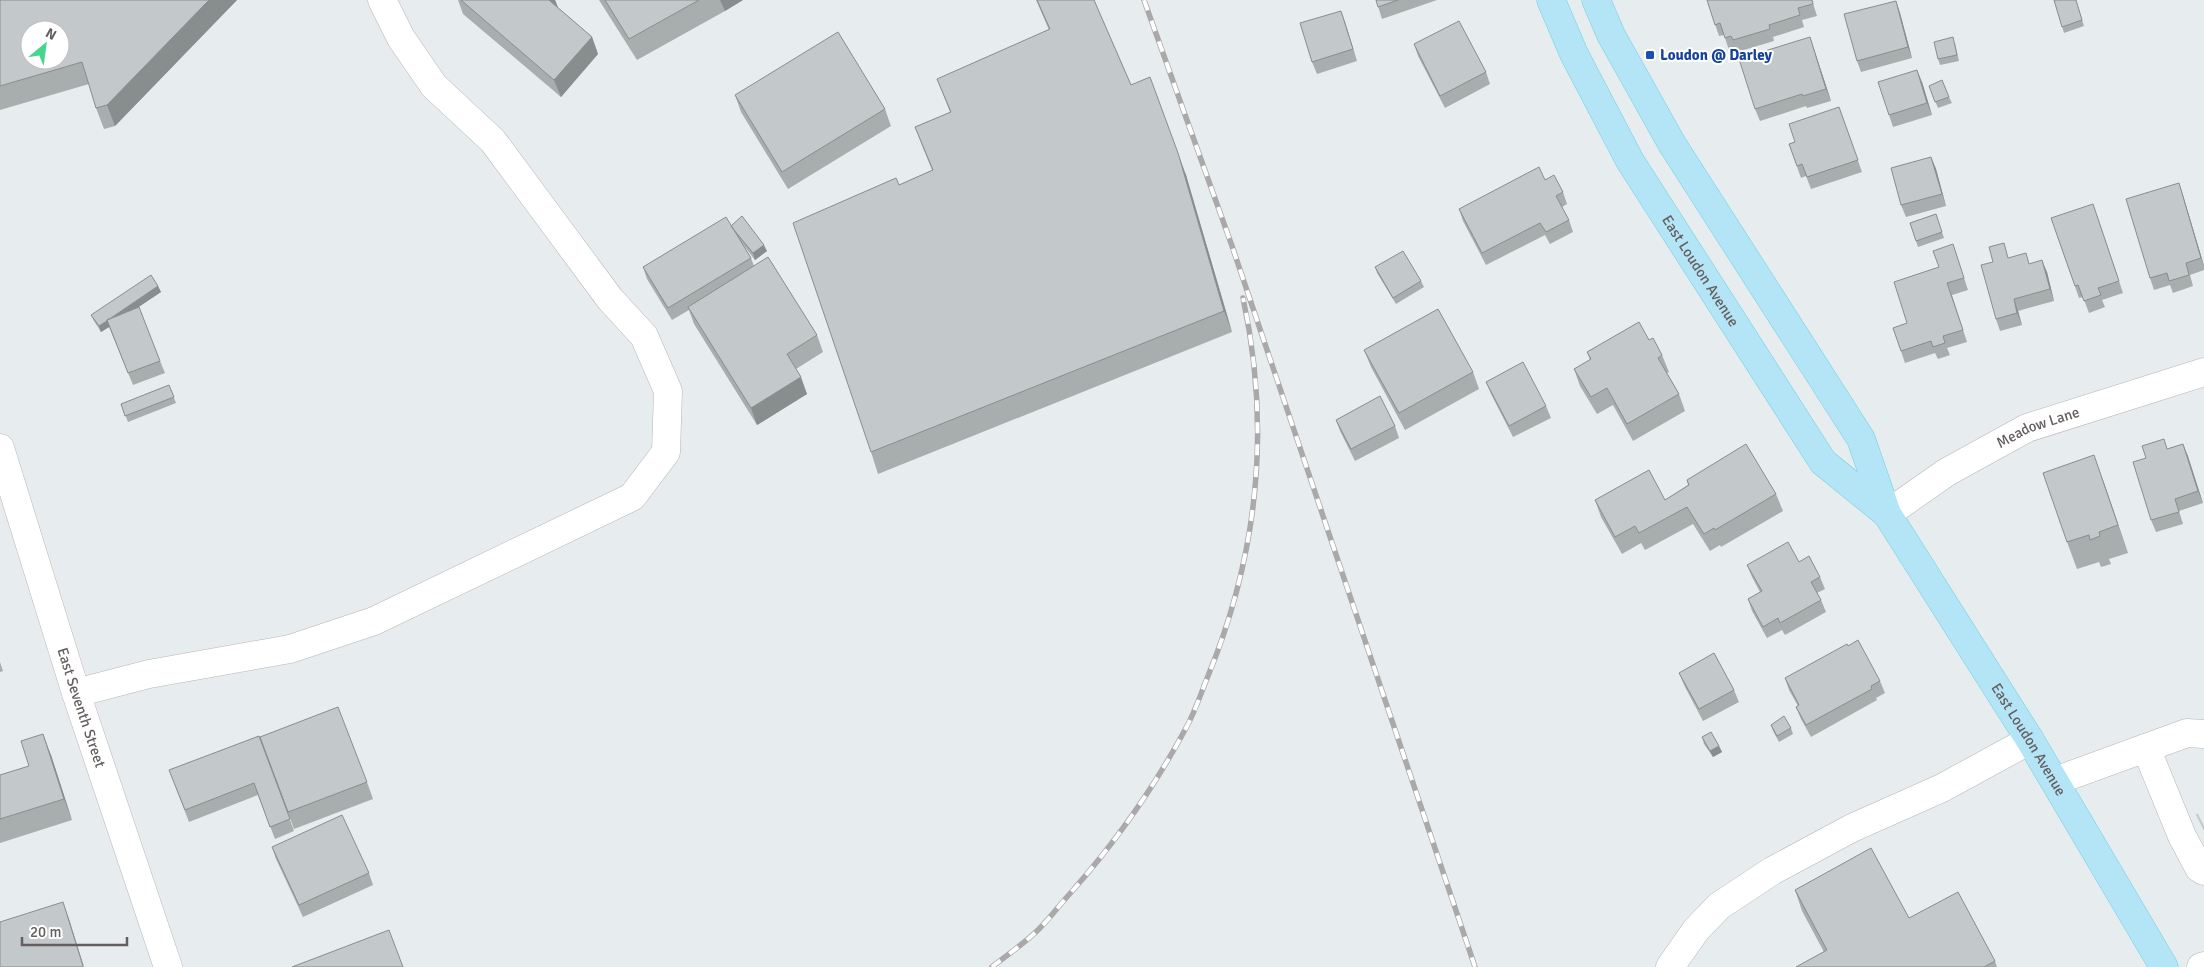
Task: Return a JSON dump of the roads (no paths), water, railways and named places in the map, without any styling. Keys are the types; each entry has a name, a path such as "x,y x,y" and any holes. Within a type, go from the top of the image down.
{"main road":[{"name":"East Loudon Avenue","path":"1551,0 1574,54 1630,161 1823,462 1887,514"},
{"name":"East Loudon Avenue","path":"1596,0 1611,35 1672,144 1861,439 1887,514 2030,740 2164,967"}],"street":[{"path":"76,693 149,674 290,649 374,620 632,497 666,452 668,392 644,336 610,299 493,141 434,86 401,38 382,0"},
{"name":"Meadow Lane","path":"1887,514 1947,472 2027,428 2204,372"},
{"name":"East Seventh Street","path":"0,448 76,693 168,967"},
{"path":"2055,781 2187,733 2204,734"},
{"path":"1670,967 1696,930 1720,906 1772,871 1852,828 1942,788 2030,740"},
{"path":"2146,748 2192,832 2199,868 2204,870"}],"railway":[{"path":"1144,0 1232,246 1475,967"},
{"path":"992,967 1028,939 1043,924 1120,832 1174,750 1192,716 1208,676 1225,630 1238,584 1255,490 1256,394 1252,346 1243,298"}],"place":[{"name":"Loudon @ Darley","path":"1650,55"}]}
